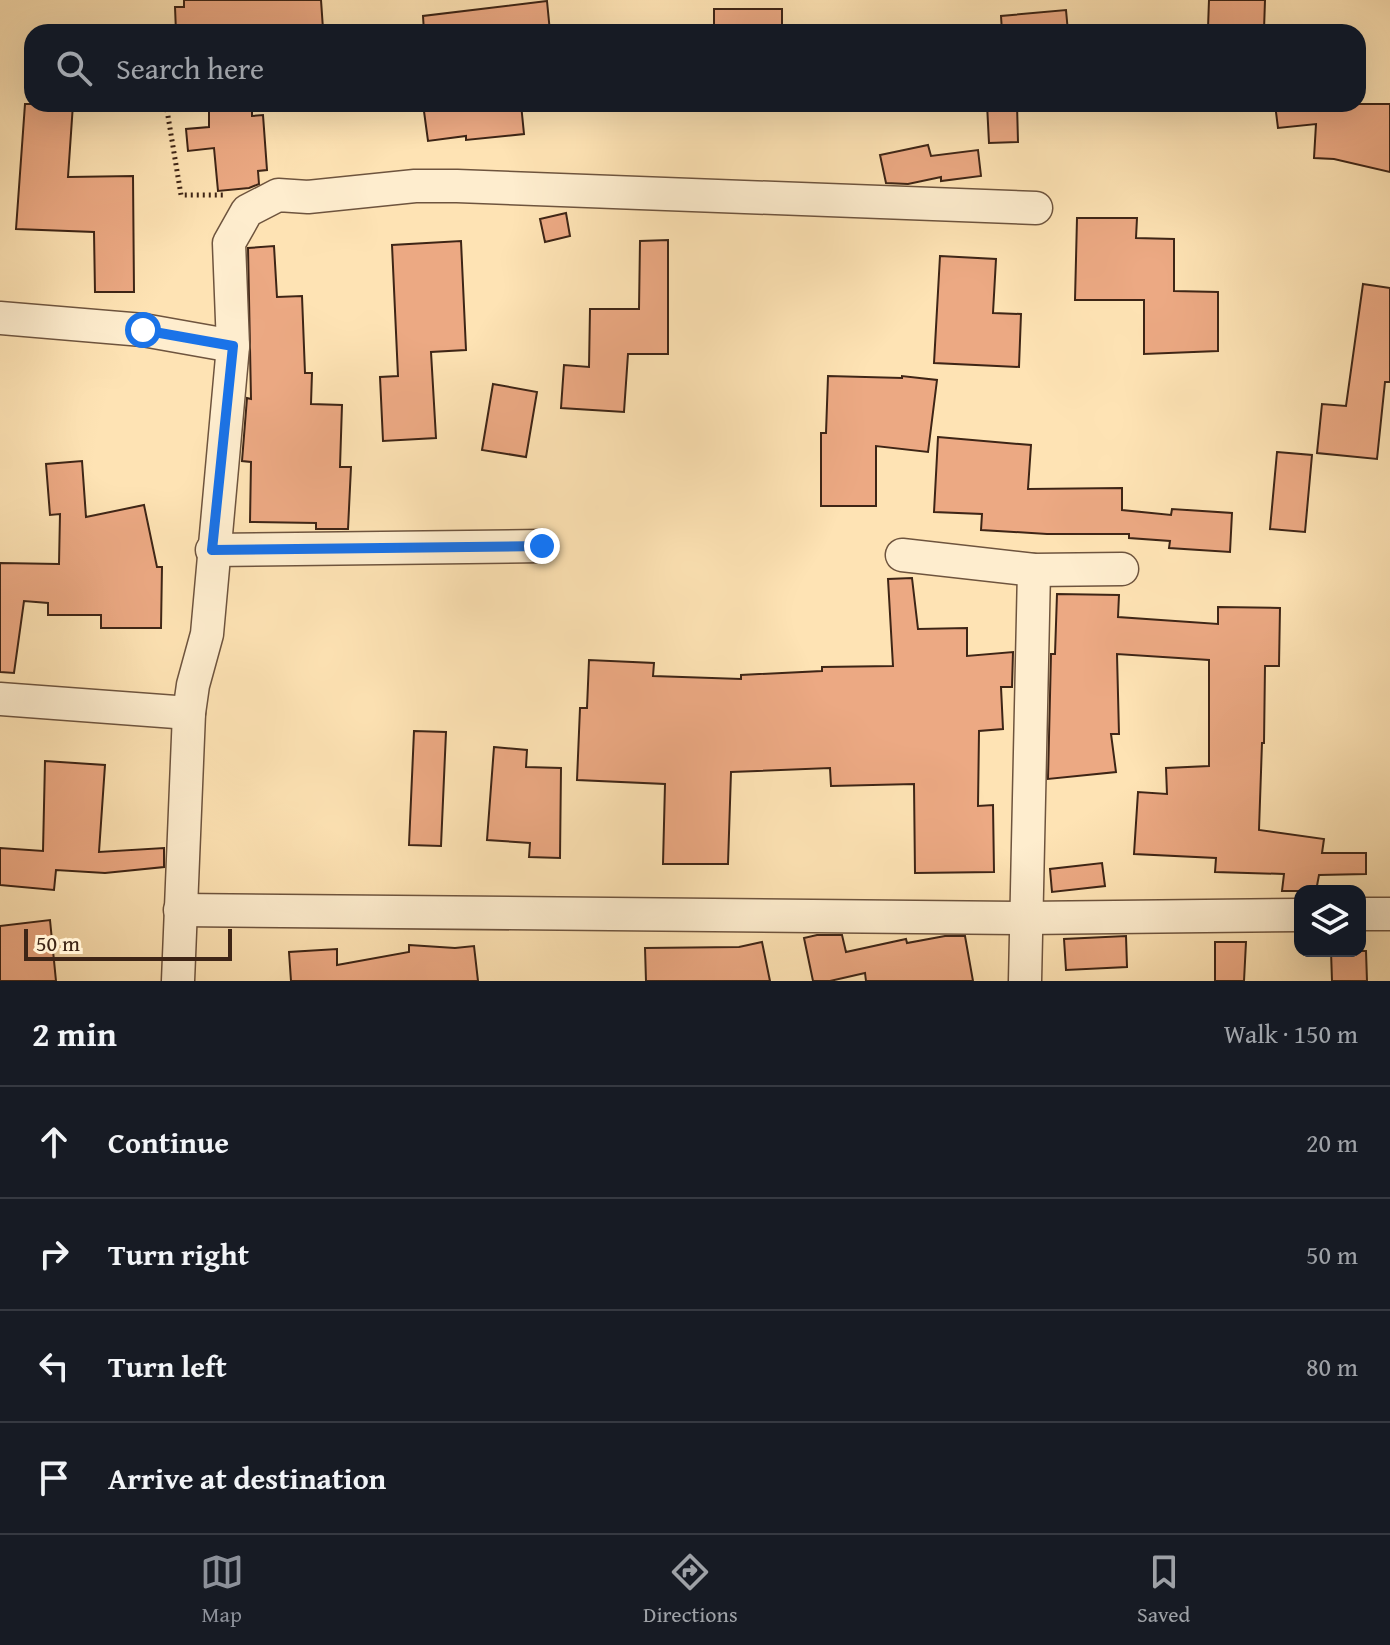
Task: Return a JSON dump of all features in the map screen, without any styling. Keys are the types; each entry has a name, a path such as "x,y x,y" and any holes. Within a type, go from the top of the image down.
{"street":[{"path":"178,981 189,713 207,634 212,550 233,346 229,243 247,211 278,195 308,197 415,186 1036,208"},
{"path":"0,318 143,330 233,346"},
{"path":"212,550 542,546"},
{"path":"902,555 1034,570 1122,569"},
{"path":"1025,981 1034,570"},
{"path":"0,699 189,713"},
{"path":"180,910 1025,918 1294,915"},
{"path":"1366,914 1390,914"}],"path":[{"path":"167,112 181,195 278,195"}],"building":[{"path":"184,0 321,0 323,24 176,24 175,7 184,7"},
{"path":"1209,0 1265,0 1264,24 1208,24"},
{"path":"547,1 549,24 424,24 423,16"},
{"path":"714,9 782,9 782,24 714,24"},
{"path":"1066,10 1067,24 1002,24 1001,16"},
{"path":"1366,104 1390,104 1390,172 1334,159 1314,158 1316,124 1278,128 1276,112 1366,112"},
{"path":"24,112 72,112 68,177 133,176 134,292 95,292 94,232 16,229"},
{"path":"209,112 263,115 267,170 258,171 259,184 218,191 214,148 188,151 186,129 209,127"},
{"path":"424,112 522,112 524,134 428,141"},
{"path":"987,112 1017,112 1018,142 989,143"},
{"path":"928,145 931,156 978,150 981,176 941,181 941,177 908,184 886,183 880,155"},
{"path":"566,213 570,236 545,242 540,219"},
{"path":"1077,218 1137,218 1136,238 1174,239 1174,291 1218,292 1218,351 1144,354 1144,300 1075,300"},
{"path":"668,240 668,354 628,354 624,412 561,408 564,365 589,367 590,309 639,309 640,241"},
{"path":"461,241 466,350 431,352 436,438 383,441 380,377 398,376 392,245"},
{"path":"274,246 277,297 302,296 305,373 312,373 311,404 342,405 340,467 351,467 348,529 316,529 316,523 250,522 251,462 242,461 247,398 251,399 248,248"},
{"path":"940,256 996,259 993,313 1021,314 1019,367 934,363"},
{"path":"1363,284 1390,288 1390,382 1385,382 1377,459 1317,453 1322,404 1346,406"},
{"path":"828,376 902,376 937,380 928,452 876,446 876,506 821,506 821,433 826,433"},
{"path":"493,384 537,392 526,457 482,450"},
{"path":"938,437 1031,445 1028,489 1122,488 1122,510 1171,515 1172,509 1232,513 1230,552 1169,548 1170,541 1129,538 1129,534 981,530 982,514 934,512"},
{"path":"1277,452 1312,455 1305,532 1270,529"},
{"path":"82,461 86,517 144,505 157,567 162,567 161,628 101,628 101,615 48,615 48,603 24,601 14,673 0,672 0,563 59,564 60,514 50,515 46,464"},
{"path":"912,578 918,629 967,628 967,656 1013,652 1012,687 1001,687 1003,729 979,731 978,806 993,805 994,872 915,873 914,784 831,786 830,768 731,772 728,864 663,864 665,784 577,780 580,708 587,708 589,660 654,663 653,676 741,679 741,675 822,671 822,667 893,666 888,579"},
{"path":"1057,594 1119,595 1118,617 1218,624 1218,607 1280,608 1279,666 1265,666 1259,830 1324,839 1322,853 1366,853 1366,874 1319,875 1317,885 1294,885 1294,891 1282,891 1284,874 1215,872 1216,858 1134,854 1138,792 1167,794 1166,768 1209,766 1209,660 1117,654 1119,734 1111,734 1116,772 1048,779 1051,654 1055,654"},
{"path":"414,731 446,732 441,846 409,845"},
{"path":"494,747 527,750 526,767 561,768 560,858 529,857 530,843 487,840"},
{"path":"45,761 105,765 99,852 164,848 164,867 105,873 56,870 54,890 0,885 0,848 43,851"},
{"path":"1102,863 1105,886 1052,892 1050,869"},
{"path":"50,920 56,981 0,981 0,926"},
{"path":"842,935 846,952 906,939 907,943 965,936 973,981 866,981 865,973 830,981 813,981 804,938"},
{"path":"1126,936 1127,967 1066,970 1064,939"},
{"path":"762,942 770,981 646,981 645,948 739,947"},
{"path":"1215,942 1246,942 1244,981 1215,981"},
{"path":"409,945 474,946 478,981 291,981 289,952 337,949 337,965 409,952"},
{"path":"1366,951 1367,981 1332,981 1331,957 1366,957"}],"route":[{"path":"143,330 233,346 212,550 542,546"}]}
